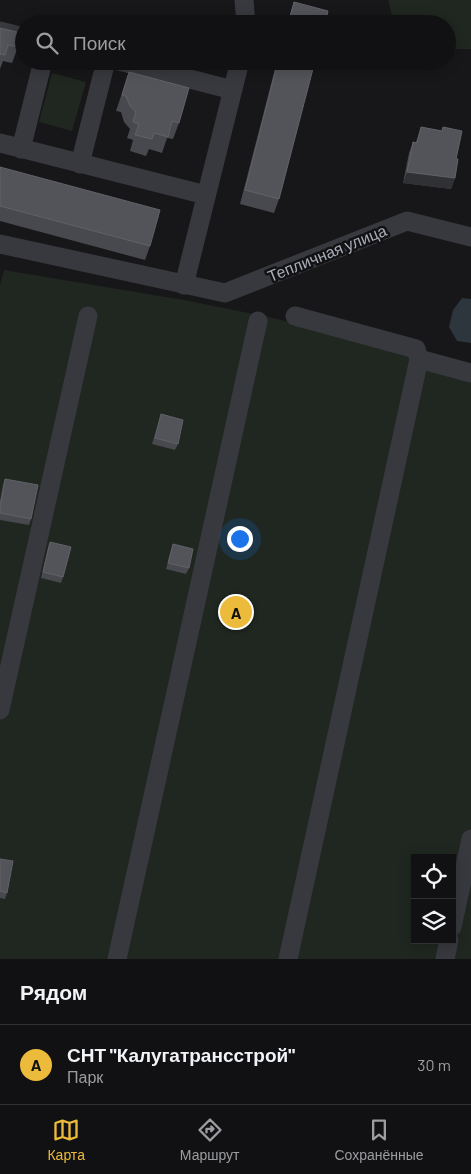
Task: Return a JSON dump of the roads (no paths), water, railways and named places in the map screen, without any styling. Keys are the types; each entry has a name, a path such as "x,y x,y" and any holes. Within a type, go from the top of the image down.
{"street":[{"path":"244,0 245,15"},
{"path":"0,31 15,35"},
{"path":"21,149 41,70"},
{"path":"80,164 104,70"},
{"path":"154,70 233,90"},
{"path":"184,285 238,70"},
{"path":"0,143 206,195"},
{"name":"Тепличная улица","path":"0,244 225,293 407,221 471,237"},
{"path":"0,710 88,316"},
{"path":"288,959 419,359 416,349 295,316"},
{"path":"117,959 258,321"},
{"path":"419,359 471,373"},
{"path":"456,908 471,840"},
{"path":"445,959 448,944"}],"place":[{"name":"СНТ \"Калугатрансстрой\"","path":"236,612"}]}
